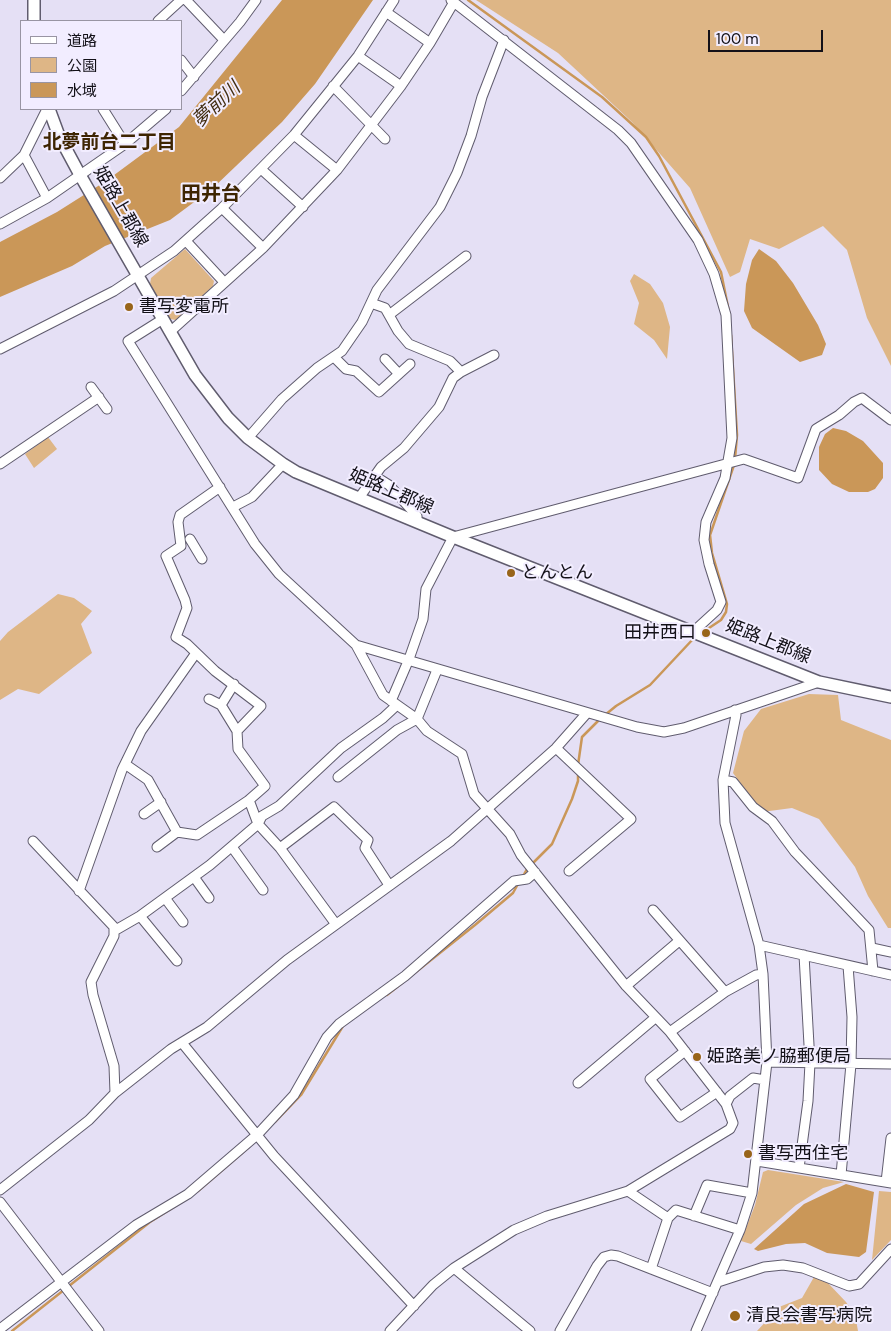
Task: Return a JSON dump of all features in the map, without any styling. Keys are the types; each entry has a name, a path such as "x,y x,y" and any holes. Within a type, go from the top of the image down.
{"main road":[{"path":"34,0 34,20"},
{"name":"姫路上郡線","path":"48,110 59,136 83,180 140,276 195,375 213,401 248,438 283,464 296,472 453,537 819,682 891,696"}],"street":[{"path":"159,20 181,0"},
{"path":"186,0 224,40"},
{"path":"0,349 78,311 140,276 186,240 222,208 294,135 358,56 394,0"},
{"path":"182,90 224,40 253,1"},
{"path":"171,331 263,248 337,170 401,86 430,43 452,1 618,130 631,143 698,240 718,283 726,316 732,438 725,478 706,522 704,540 720,602 717,610 694,631"},
{"path":"386,12 430,43"},
{"path":"248,438 282,399 342,351 362,322 377,290 445,198 471,136 482,97 504,40"},
{"path":"358,56 401,86"},
{"path":"182,61 194,77"},
{"path":"333,86 385,139"},
{"path":"0,178 24,155 47,110"},
{"path":"104,110 126,144"},
{"path":"0,222 83,180 163,110"},
{"path":"294,135 337,170"},
{"path":"24,155 47,198"},
{"path":"261,169 303,207"},
{"path":"222,208 263,248"},
{"path":"186,240 224,282"},
{"path":"389,316 458,270 466,256"},
{"path":"371,303 385,308 398,331 409,344 450,361 460,372"},
{"path":"164,319 128,341 255,544 279,574 356,645 383,695 417,719 427,731 462,754 474,794 510,834 521,855 626,986 670,1032 726,1104 732,1123 730,1129 628,1191 547,1216 514,1230 454,1268 433,1285 390,1331"},
{"path":"359,498 381,467 404,448 439,407 453,378 460,372 494,355"},
{"path":"334,357 346,369 356,371 379,392 410,364"},
{"path":"386,359 399,374"},
{"path":"91,386 107,409"},
{"path":"0,464 99,397"},
{"path":"114,931 140,916 232,847 258,824 262,816 279,806 341,748 383,718 394,703 423,619 426,589 453,537 744,459 798,478 816,429 839,415 854,402 862,398 891,420"},
{"path":"233,508 252,497 283,464"},
{"path":"370,480 382,480 389,485 417,516 417,522"},
{"path":"220,487 180,515 178,522 181,546 166,556 186,600 186,608 176,637 215,671 261,706 236,731"},
{"path":"190,539 202,559"},
{"path":"356,645 409,659 437,670 587,713 664,732 684,728 819,682"},
{"path":"80,891 104,817 125,764 141,731 196,653"},
{"path":"338,777 397,730 417,719 437,670"},
{"path":"220,705 234,684"},
{"path":"157,847 177,832 197,835 249,800 265,786 238,749 236,731 220,705 209,698"},
{"path":"696,1331 740,1230 752,1193 767,1062 763,974 759,945 725,822 723,780 736,715 735,710"},
{"path":"0,1190 89,1120 116,1093 171,1049 183,1044 208,1027 287,960 335,923 451,841 556,748 587,713"},
{"path":"556,748 631,819 569,871"},
{"path":"125,764 148,780 177,832"},
{"path":"723,780 733,782 753,808 772,821 795,852 869,930 873,971"},
{"path":"249,800 258,824 280,848 335,923"},
{"path":"144,814 161,802"},
{"path":"280,848 334,807 368,840 365,848 389,885"},
{"path":"33,841 114,927 114,936 91,982 114,1066 116,1093"},
{"path":"232,847 263,890"},
{"path":"0,1329 136,1225 188,1194 258,1134 294,1095 327,1037 339,1024 405,976 514,881 527,879 535,872"},
{"path":"194,877 209,898"},
{"path":"165,898 183,922"},
{"path":"653,910 725,992"},
{"path":"140,916 177,961"},
{"path":"626,986 680,942"},
{"path":"759,945 891,975"},
{"path":"872,948 891,952"},
{"path":"799,1168 808,1101 810,1063 804,955"},
{"path":"841,1174 851,1064 852,1017 848,966"},
{"path":"670,1032 725,992 756,975 763,974"},
{"path":"578,1083 655,1018"},
{"path":"183,1044 281,1162 414,1306"},
{"path":"684,1051 650,1079 656,1087 680,1117 716,1092"},
{"path":"767,1062 891,1064"},
{"path":"726,1104 730,1096 753,1078 765,1080"},
{"path":"757,1160 889,1183 891,1138"},
{"path":"694,1216 707,1185 752,1193"},
{"path":"628,1191 668,1218"},
{"path":"0,1202 99,1331"},
{"path":"651,1269 668,1218 676,1210 740,1230"},
{"path":"718,1282 764,1267 783,1265 803,1268 849,1286 859,1284 891,1249"},
{"path":"560,1331 604,1257 618,1256 713,1293"},
{"path":"454,1268 530,1331"}],"green space":[{"path":"476,0 891,0 891,366 867,318 847,250 823,226 779,249 750,239 740,272 730,277 690,188 632,122 558,53"},
{"path":"185,249 214,281 213,286 176,320 170,319 150,284 151,278"},
{"path":"634,274 650,284 663,303 670,327 667,359 654,340 634,324 639,303 630,281"},
{"path":"48,437 57,449 34,468 25,454"},
{"path":"58,594 74,598 92,611 81,624 92,653 39,694 18,689 0,700 0,641 8,632"},
{"path":"809,694 838,695 841,720 891,740 891,928 888,928 868,896 855,867 819,819 792,808 762,812 733,773 744,731 761,709"},
{"path":"768,1170 844,1182 823,1188 796,1205 751,1244 741,1241 755,1205 763,1172"},
{"path":"879,1191 891,1192 891,1240 872,1260"},
{"path":"814,1277 827,1282 846,1302 855,1314 858,1331 757,1331 779,1307 802,1298"}],"water":[{"name":"夢前川","path":"282,0 373,0 315,84 282,122 213,188 170,220 105,246 72,266 0,297 0,242 57,212 106,181 179,127"},
{"path":"759,249 776,261 793,283 818,325 826,344 822,355 800,362 752,328 744,311 746,284 752,260"},
{"path":"833,428 846,431 863,441 883,463 883,478 875,489 868,492 849,492 832,484 819,470 819,447 825,434"},
{"path":"846,1184 874,1192 866,1252 859,1257 827,1253 805,1243 786,1244 758,1251 754,1249 804,1204"}],"waterway":[{"path":"468,0 602,97 646,137 659,156 721,272 729,312"},
{"path":"731,335 737,435 735,459"},
{"path":"703,632 721,620 726,612 727,604 712,553 710,535 734,465"},
{"path":"605,715 650,685 694,638"},
{"path":"578,765 582,737 601,718"},
{"path":"522,878 527,869 552,844 572,799 578,781 578,773"},
{"path":"387,995 513,893 519,882"},
{"path":"275,1122 301,1095 343,1026"},
{"path":"198,1191 249,1147"},
{"path":"12,1331 150,1222 190,1197"}],"place":[{"name":"書写変電所","path":"129,307"},
{"name":"とんとん","path":"511,573"},
{"name":"田井西口","path":"706,633"},
{"name":"姫路美ノ脇郵便局","path":"697,1057"},
{"name":"書写西住宅","path":"748,1154"},
{"name":"清良会書写病院","path":"735,1316"}],"district":[{"name":"北夢前台二丁目","path":"109,143"},
{"name":"田井台","path":"211,195"}]}
